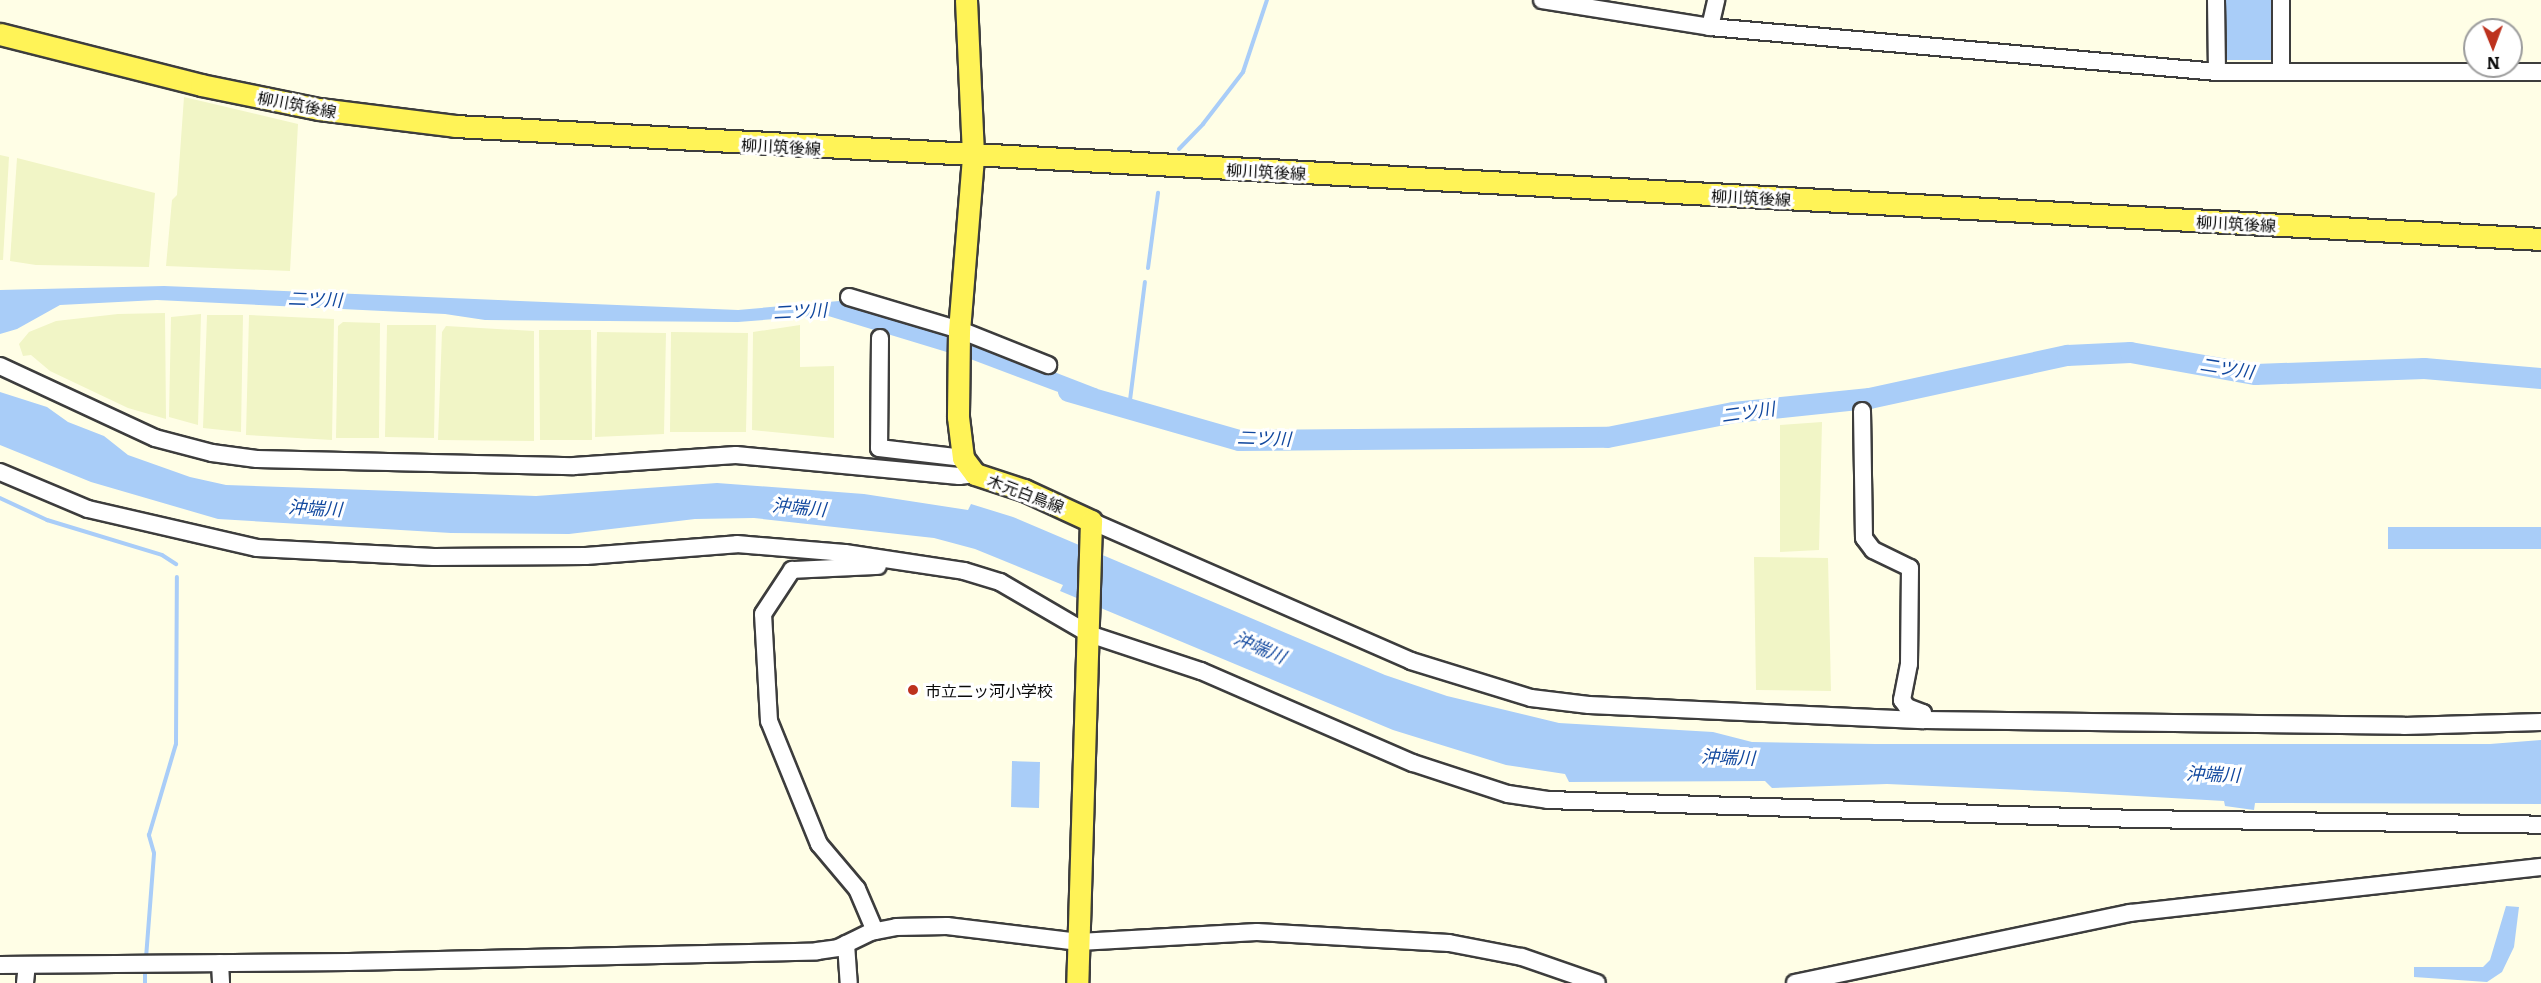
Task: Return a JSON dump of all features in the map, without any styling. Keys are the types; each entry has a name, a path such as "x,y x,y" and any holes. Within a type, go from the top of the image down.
{"main road":[{"path":"966,0 973,157 959,331 958,417 969,466"},
{"name":"柳川筑後線","path":"0,33 201,85 376,117 455,126 973,157 2541,239"},
{"name":"木元白鳥線","path":"969,466 1024,490 1091,527"},
{"path":"1077,983 1091,527"}],"street":[{"path":"1542,0 1710,27 2217,72 2541,72"},
{"path":"1710,27 1716,0"},
{"path":"2216,0 2217,72"},
{"path":"2281,0 2281,72"},
{"path":"849,297 959,331 1048,365"},
{"path":"879,338 879,448 969,466"},
{"path":"0,366 155,438 212,453 257,459 574,466 736,455 959,476 969,466"},
{"path":"1863,411 1864,538 1874,550 1910,568 1909,664 1902,700 1907,707 1923,713 1924,720"},
{"path":"0,472 88,509 173,531 257,548 434,557 575,556 736,544 845,553 964,571 1000,582 1089,628 1201,671 1413,763 1508,794 1548,800 2136,819 2541,825"},
{"path":"1091,527 1411,661 1531,698 1589,705 1924,720 2171,725 2541,722"},
{"path":"849,983 862,936 857,889 819,844 769,721 763,614 792,570 919,564"},
{"path":"1795,983 2130,913 2541,867"},
{"path":"0,965 817,951 862,936 910,925 946,926 1079,942 1257,932 1449,943 1522,957 1597,983"},
{"path":"220,963 221,983"},
{"path":"25,983 27,965"}],"green space":[{"path":"184,97 298,124 290,271 166,266 172,200 177,195"},
{"path":"0,155 9,157 3,260 0,260"},
{"path":"17,158 155,193 149,267 36,265 10,261"},
{"path":"165,313 166,419 128,408 50,371 31,355 23,356 19,344 29,332 56,321 118,314"},
{"path":"201,314 198,425 169,417 171,317"},
{"path":"207,315 243,315 241,432 203,428"},
{"path":"249,315 334,319 332,440 246,435"},
{"path":"343,322 380,323 379,438 336,438 338,326"},
{"path":"387,325 436,325 434,438 385,437"},
{"path":"800,325 800,367 834,366 834,438 752,430 753,332"},
{"path":"446,326 534,331 534,441 438,440 442,332"},
{"path":"539,330 591,330 592,440 540,440"},
{"path":"597,332 666,333 664,434 595,437"},
{"path":"671,332 748,333 746,432 670,432"},
{"path":"1822,422 1819,550 1780,552 1780,425"},
{"path":"1754,557 1828,558 1831,691 1756,690"}],"water":[{"path":"2223,0 2274,0 2274,60 2223,60"},
{"path":"164,286 738,310 839,301 950,335 950,353 825,315 738,322 485,320 445,314 157,300 60,305 17,329 0,334 0,290"},
{"path":"966,338 1098,389 1093,405 965,357"},
{"name":"沖端川","path":"0,392 47,407 68,422 104,436 128,455 190,477 226,485 536,496 717,483 864,494 968,510 971,504 1013,517 1385,675 1447,696 1559,723 1713,732 1752,742 2490,744 2541,740 2541,804 2255,803 2254,810 2225,806 2224,801 1887,784 1772,788 1765,781 1569,782 1565,774 1506,765 1393,730 1060,591 1063,585 975,549 934,538 754,518 695,519 569,534 451,533 218,519 91,482 0,445"},
{"path":"2388,527 2541,527 2541,549 2388,549"},
{"path":"1012,761 1040,762 1039,808 1011,807"},
{"path":"2506,906 2519,907 2514,947 2502,972 2487,982 2414,977 2414,967 2483,967 2490,960"}],"waterway":[{"path":"1179,149 1203,124 1243,72 1267,0"},
{"path":"1148,268 1158,193"},
{"path":"1129,408 1145,282"},
{"name":"二ツ川","path":"1068,391 1239,440 1607,437 1733,412 1869,398 2067,355 2130,352 2255,374 2424,368 2541,378"},
{"path":"0,498 47,520 162,555 176,564"},
{"path":"146,958 154,853 149,835 176,744 177,577"},
{"path":"145,969 145,983"}],"place":[{"name":"市立二ッ河小学校","path":"913,690"}]}
